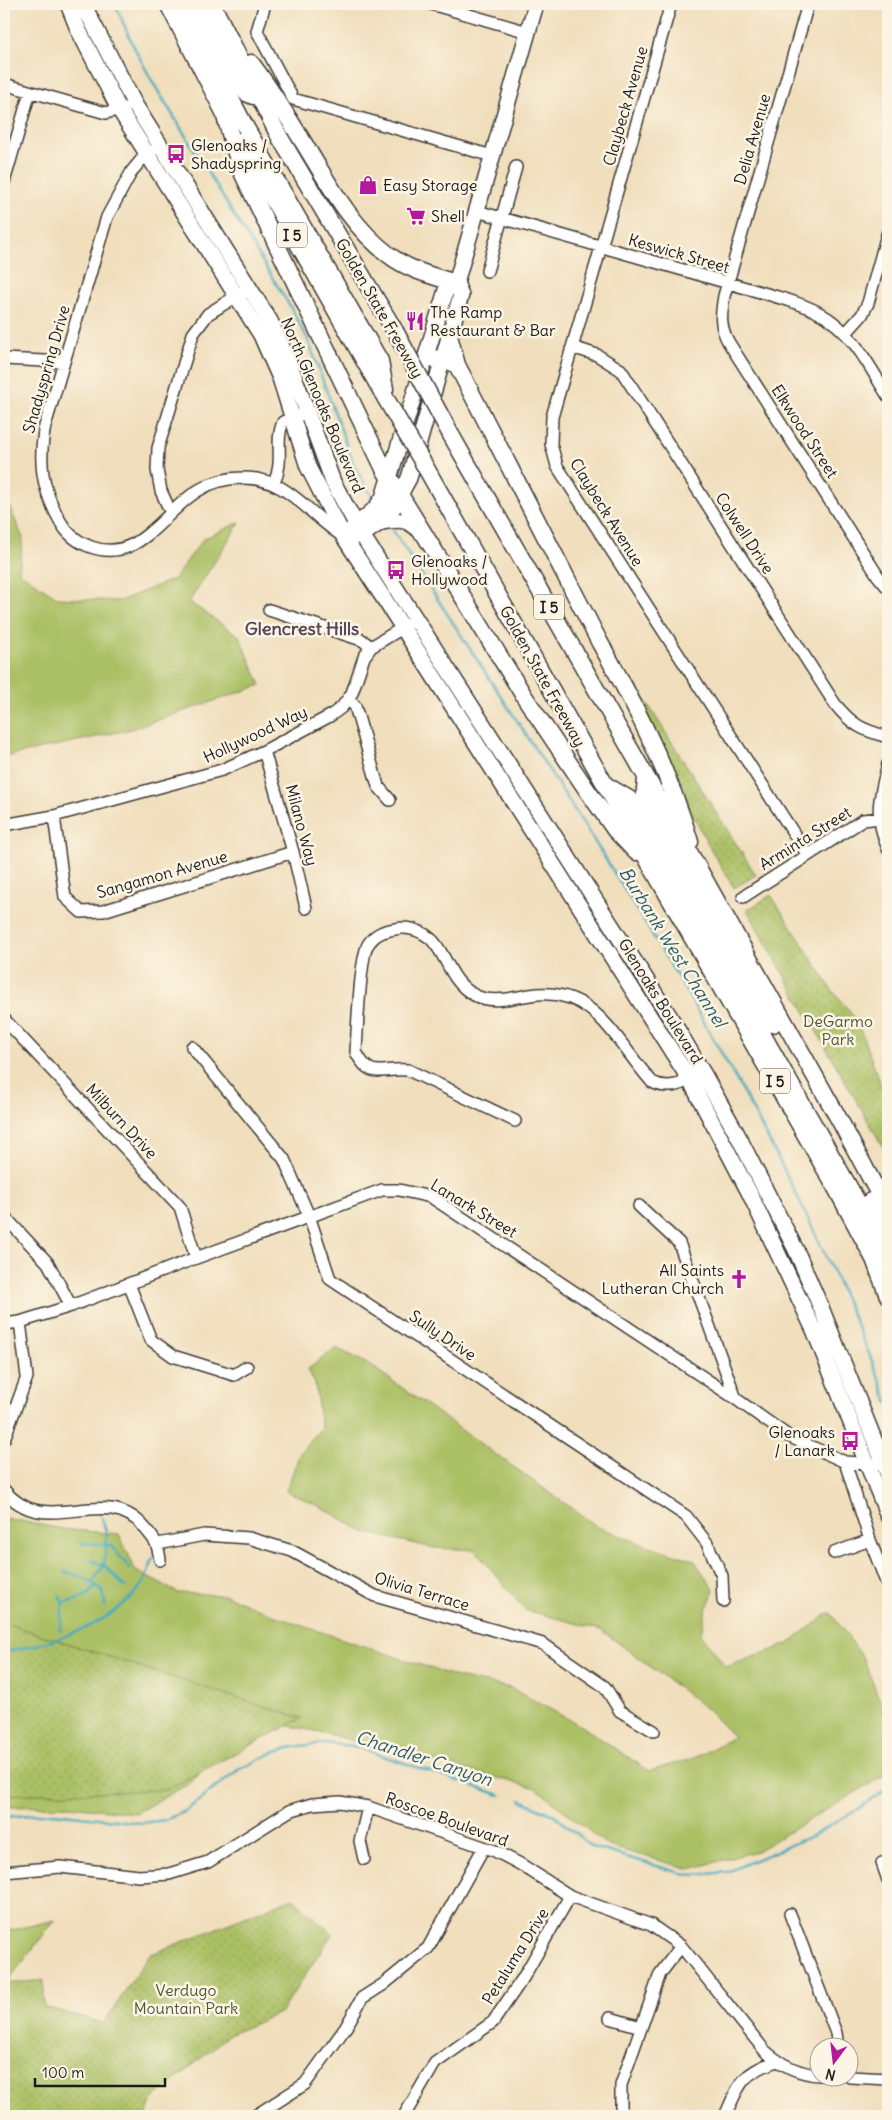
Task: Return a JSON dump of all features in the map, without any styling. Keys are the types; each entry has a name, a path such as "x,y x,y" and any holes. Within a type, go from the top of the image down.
{"highway":[{"name":"Golden State Freeway","path":"168,4 223,110 369,356 386,399 836,1188 874,1259 888,1296"},
{"path":"182,4 246,128 369,356"},
{"path":"198,4 232,71 246,93 261,101"},
{"name":"Golden State Freeway","path":"216,11 279,136 395,331 451,435 840,1121 888,1211"},
{"path":"216,11 275,96 337,200 363,232 390,256 413,269 456,283"},
{"path":"223,110 241,170 353,406 389,477 524,696 587,790 615,830 654,871"},
{"path":"449,336 450,362 620,678 678,803 696,866"},
{"path":"424,360 450,362"},
{"path":"646,779 644,800 843,1148 888,1236"},
{"path":"605,785 629,799 862,1210 888,1264"}],"main road":[{"name":"North Glenoaks Boulevard","path":"68,4 78,29 120,109 154,150 243,292 278,338 300,414 308,467 344,537"},
{"name":"North Glenoaks Boulevard","path":"83,4 135,105 154,150"},
{"path":"449,336 461,296 456,283 536,4"},
{"path":"359,530 383,498 446,290 456,283"},
{"path":"381,522 393,508 409,478 450,362"},
{"name":"North Glenoaks Boulevard","path":"300,414 359,530"},
{"path":"333,482 356,504 364,505 383,498"},
{"path":"344,537 381,522 397,520 410,521 426,536"},
{"name":"Glenoaks Boulevard","path":"359,530 410,624 503,785 690,1080 749,1192 814,1330 888,1516"},
{"name":"Glenoaks Boulevard","path":"344,537 410,624 517,777 670,1017 703,1073 737,1134 796,1250 887,1468"},
{"path":"503,785 517,777"}],"street":[{"path":"265,4 257,31 293,99 492,156"},
{"path":"431,4 528,32"},
{"name":"Claybeck Avenue","path":"671,4 552,417 550,444 557,466 807,854"},
{"name":"Delia Avenue","path":"727,284 808,4"},
{"path":"4,84 106,113 135,105"},
{"path":"4,182 30,92"},
{"name":"Shadyspring Drive","path":"154,150 132,171 107,217 45,426 41,446 41,463 44,482 53,510 65,530 81,543 100,550 116,551 135,543 150,533 197,491 216,482 244,478 274,483 294,497 325,526 344,537"},
{"path":"487,270 516,167"},
{"name":"Keswick Street","path":"476,211 774,296 820,313 846,333 888,396"},
{"path":"846,333 862,315 868,303 888,231"},
{"name":"Elkwood Street","path":"727,284 720,318 722,330 878,576 888,588"},
{"path":"171,513 162,491 157,470 158,448 193,334 208,314 243,292"},
{"name":"Colwell Drive","path":"572,347 597,355 621,370 835,704 849,721 858,727 888,737"},
{"path":"4,359 64,362"},
{"path":"274,483 281,457 280,430 283,422 300,414"},
{"path":"269,610 362,640 371,647 410,624"},
{"name":"Hollywood Way","path":"4,825 54,816 222,770 264,751 330,716 348,700 355,686 364,657 371,647"},
{"path":"348,700 355,706 378,786 390,800"},
{"name":"Milano Way","path":"264,751 293,852 306,908"},
{"path":"888,764 879,799 888,849"},
{"name":"Sangamon Avenue","path":"54,816 64,897 81,912 103,911 293,852"},
{"name":"Arminta Street","path":"744,897 807,854 863,820 883,817"},
{"path":"515,1121 408,1070 397,1069 381,1072 368,1069 362,1062 356,1052 358,1015 367,944 380,932 401,928 421,932 434,943 448,969 462,985 474,994 491,1000 544,993 571,997 584,1003 596,1013 652,1082 665,1086 681,1084 703,1073"},
{"name":"Milburn Drive","path":"4,1018 180,1207 196,1258"},
{"name":"Sully Drive","path":"192,1047 284,1159 309,1216 330,1279 686,1516 707,1542 722,1576 723,1601"},
{"name":"Lanark Street","path":"4,1324 20,1322 71,1306 382,1190 417,1192 431,1197 736,1399 788,1436 845,1462 887,1468"},
{"path":"638,1206 679,1243 736,1399"},
{"path":"4,1216 48,1263 71,1306"},
{"path":"129,1284 151,1340 173,1356 234,1374 247,1368"},
{"path":"4,1440 27,1377 20,1322"},
{"path":"845,1462 870,1540 888,1587"},
{"path":"4,1490 21,1506 42,1512 106,1508 120,1509 140,1522 158,1544 160,1560"},
{"name":"Olivia Terrace","path":"158,1544 204,1535 249,1538 292,1551 375,1596 543,1644 605,1687 620,1711 654,1731"},
{"path":"834,1554 870,1540"},
{"name":"Roscoe Boulevard","path":"4,1872 60,1867 139,1876 169,1874 208,1862 289,1811 312,1804 340,1802 368,1808 484,1847 520,1864 570,1896 651,1924 681,1946 765,2051 776,2061 796,2071 810,2073"},
{"path":"364,1858 360,1841 368,1808"},
{"path":"256,2116 305,2084 346,2027 362,1998 384,1984 428,1948 484,1847"},
{"path":"882,1863 888,1880"},
{"name":"Petaluma Drive","path":"404,2116 436,2063 493,2022 523,1978 570,1896"},
{"path":"790,1914 837,2038"},
{"path":"621,2107 621,2085 660,1974 681,1946"},
{"path":"610,2018 641,2027"},
{"path":"725,2116 741,2081 758,2068 776,2061"},
{"path":"860,2077 888,2078"}],"green space":[{"path":"4,494 23,538 19,572 58,598 120,601 174,579 203,539 240,522 189,602 239,636 261,685 128,730 4,757"},
{"path":"633,681 756,875 734,888 709,846 676,782"},
{"name":"DeGarmo Park","path":"771,895 832,990 857,1021 888,1103 888,1156 747,910"},
{"path":"336,1348 370,1365 598,1527 639,1543 694,1560 714,1590 706,1610 701,1634 726,1667 788,1644 830,1612 862,1656 887,1718 888,1773 757,1851 690,1869 608,1846 536,1788 320,1732 269,1722 254,1713 192,1782 136,1813 69,1806 4,1807 4,1518 63,1529 119,1534 136,1571 178,1593 225,1595 294,1623 457,1677 511,1688 583,1727 649,1771 694,1758 734,1737 707,1709 601,1630 525,1610 475,1550 434,1548 366,1533 321,1507 286,1491 300,1453 321,1428 315,1384 308,1369"},
{"path":"4,1623 302,1718 166,1790 4,1795"},
{"name":"Verdugo Mountain Park","path":"293,1898 332,1934 281,2012 227,2036 152,2100 146,2116 4,2116 4,1984 44,1980 44,2007 104,2023 149,1955"},
{"path":"55,1920 4,1986 4,1932"}],"waterway":[{"name":"Burbank West Channel","path":"115,4 132,43 152,81 291,308 308,340 354,465 372,497"},
{"name":"Burbank West Channel","path":"392,529 571,804 686,990 790,1182 837,1281 888,1402"},
{"path":"92,1583 104,1565 107,1535 100,1512"},
{"path":"81,1543 110,1545 130,1568"},
{"path":"9,1651 64,1637 100,1621 131,1598 148,1574 153,1558"},
{"path":"92,1561 104,1565 125,1587"},
{"path":"65,1572 83,1577 103,1591 105,1606"},
{"path":"63,1603 82,1598 96,1586"},
{"path":"59,1595 63,1603 60,1631"},
{"name":"Chandler Canyon","path":"4,1817 54,1813 141,1823 165,1820 184,1812 238,1770 272,1753 293,1747 324,1743 353,1746 500,1795"},
{"name":"Chandler Canyon","path":"521,1800 555,1816 592,1847 681,1873 695,1875 727,1872 812,1836 854,1812 888,1788"}],"place":[{"name":"Glenoaks / Shadyspring","path":"176,154"},
{"name":"Easy Storage","path":"368,185"},
{"name":"Shell","path":"416,216"},
{"name":"The Ramp Restaurant & Bar","path":"415,321"},
{"name":"Glenoaks / Hollywood","path":"396,570"},
{"name":"All Saints Lutheran Church","path":"739,1279"},
{"name":"Glenoaks / Lanark","path":"850,1441"}],"district":[{"name":"Glencrest Hills","path":"302,628"}]}
